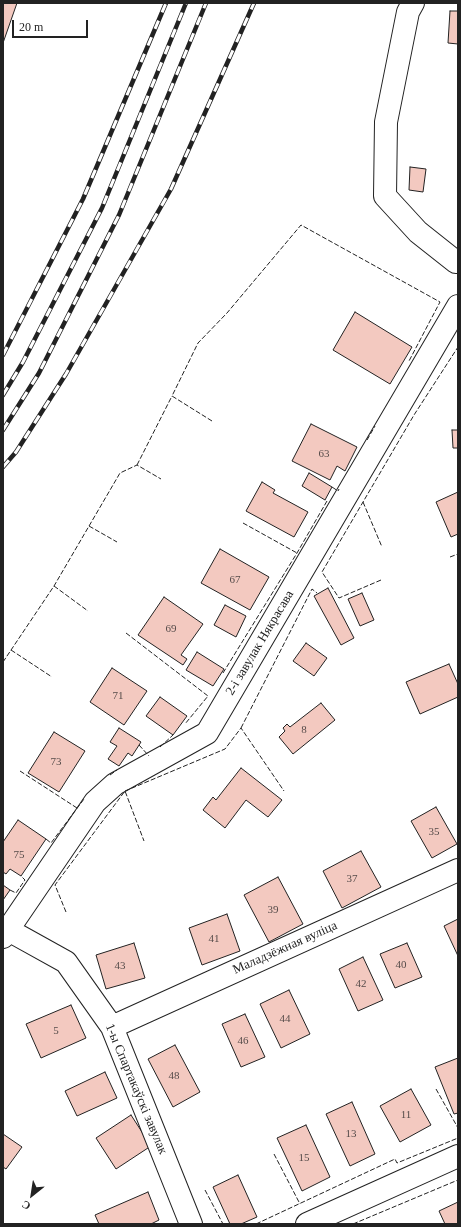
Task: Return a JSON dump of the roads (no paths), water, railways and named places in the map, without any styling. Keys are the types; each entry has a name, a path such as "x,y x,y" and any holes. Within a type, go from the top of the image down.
{"street":[{"path":"412,3 408,12 386,122 384,196 418,232 457,262"},
{"name":"2-і завулак Някрасава","path":"5,931 95,802 115,784 207,733 458,306"},
{"name":"Маладзёжная вуліца","path":"112,1027 458,870"},
{"name":"1-ы Спартакаўскі завулак","path":"5,931 66,962 112,1027 192,1224"},
{"path":"307,1224 458,1156"}],"railway":[{"path":"3,355 83,199 166,3"},
{"path":"3,395 23,362 102,208 186,3"},
{"path":"3,430 39,373 119,215 206,3"},
{"path":"3,467 16,452 66,374 171,189 254,3"}]}
